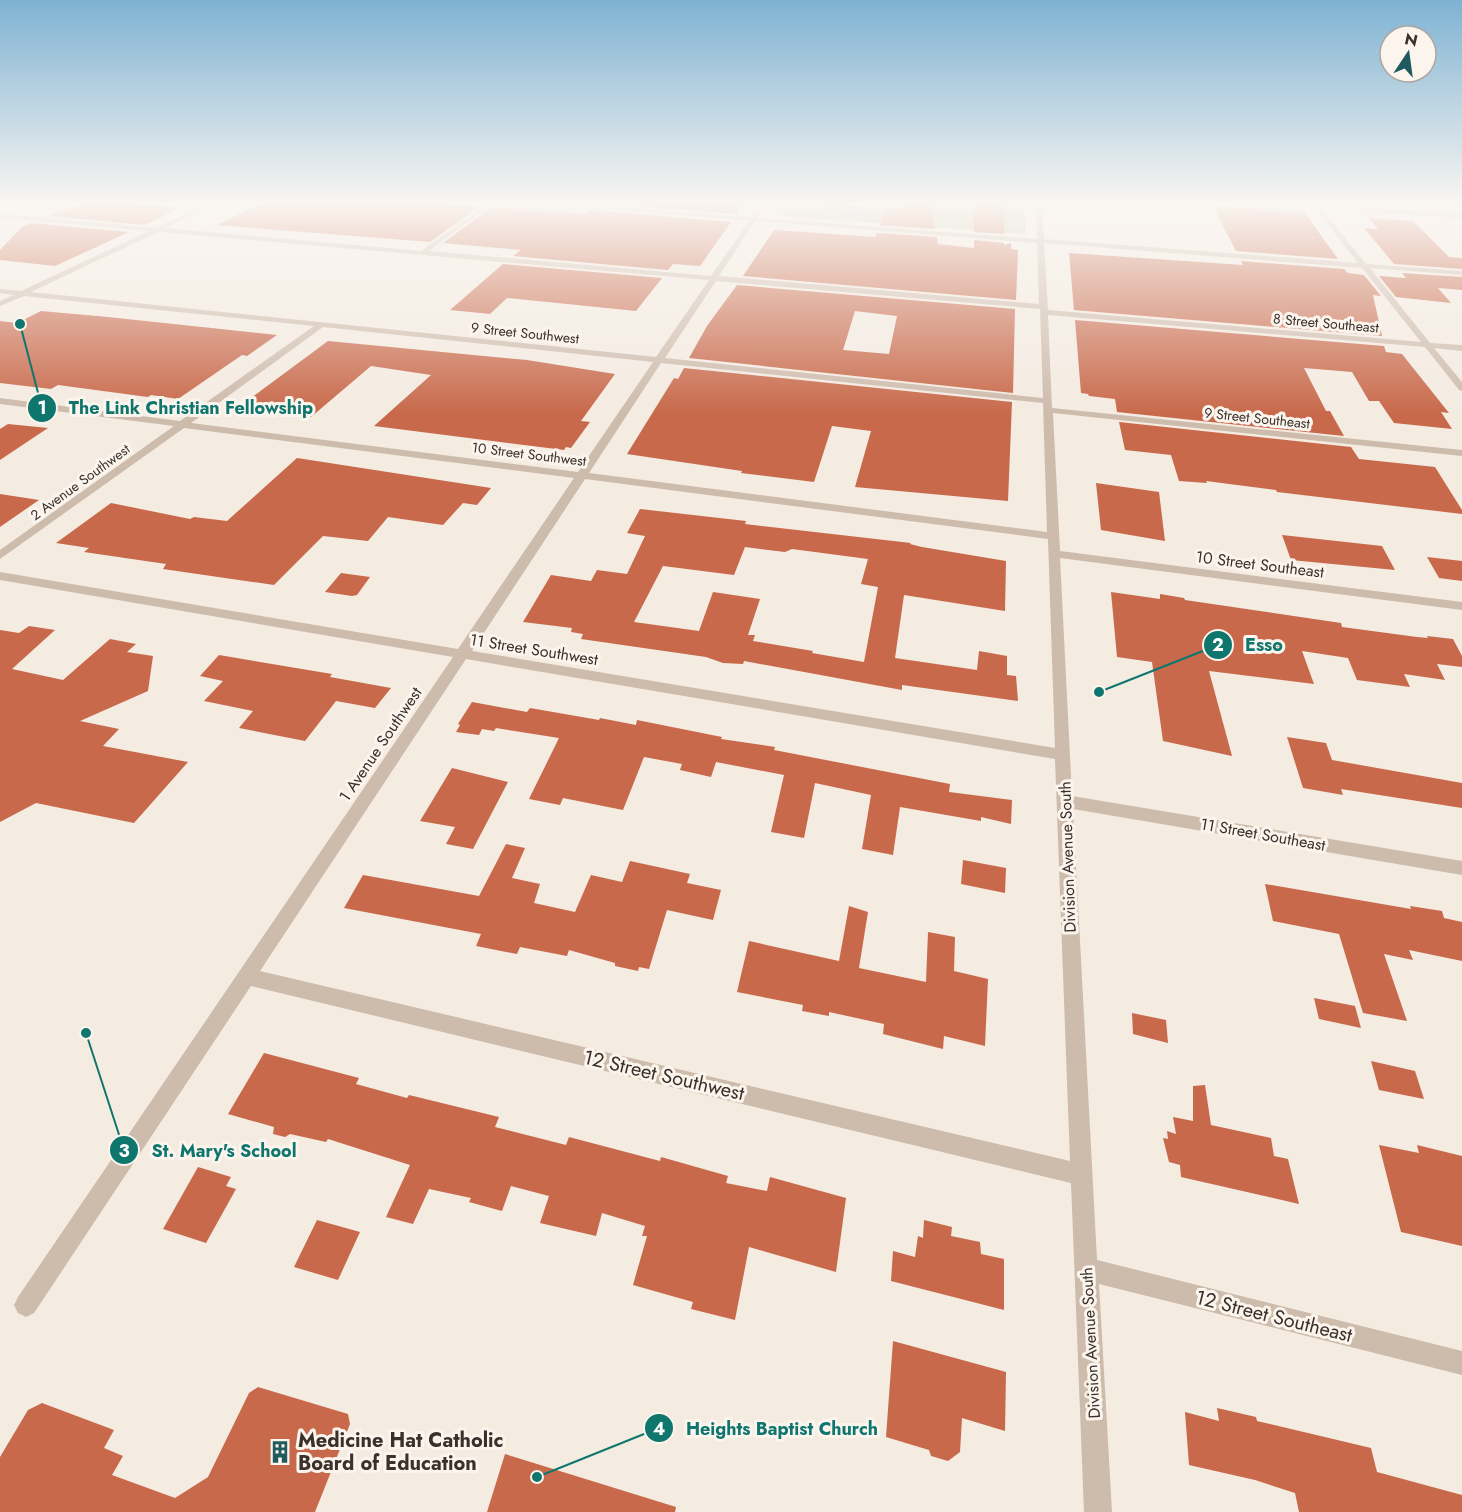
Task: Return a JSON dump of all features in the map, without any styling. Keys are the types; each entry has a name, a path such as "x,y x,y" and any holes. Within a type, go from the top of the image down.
{"street":[{"path":"0,304 64,274"},
{"name":"8 Street Southeast","path":"661,274 1462,348"},
{"name":"1 Avenue Southwest","path":"26,1305 716,274"},
{"name":"Division Avenue South","path":"1042,274 1098,1512"},
{"path":"1373,274 1462,388"},
{"name":"9 Street Southwest","path":"0,291 658,360 1048,405"},
{"name":"2 Avenue Southwest","path":"0,555 321,326"},
{"name":"10 Street Southwest","path":"0,401 1054,536"},
{"name":"9 Street Southeast","path":"1048,405 1462,453"},
{"name":"10 Street Southeast","path":"1055,554 1462,606"},
{"name":"11 Street Southwest","path":"0,576 1063,755"},
{"name":"11 Street Southeast","path":"1065,801 1462,868"},
{"name":"12 Street Southwest","path":"246,976 1082,1175"},
{"name":"12 Street Southeast","path":"1087,1269 1462,1364"}],"building":[{"path":"492,274 612,274 662,278 636,311 507,298 490,314 450,310"},
{"path":"745,274 1017,274 1016,300 743,276"},
{"path":"1071,274 1352,274 1364,275 1381,296 1373,295 1382,336 1074,310"},
{"path":"1402,274 1462,277 1462,290 1438,288 1451,303 1396,297 1379,276 1406,278"},
{"path":"737,285 1015,309 1013,393 689,358 707,326","holes":["855,311 897,316 889,354 843,350"]},
{"path":"41,311 277,335 247,356 242,355 178,399 58,385 51,389 0,383 0,321 17,323"},
{"path":"1075,320 1384,346 1386,352 1402,354 1449,413 1441,412 1452,429 1394,423 1379,401 1369,401 1352,372 1304,368 1326,411 1330,411 1344,436 1117,412 1115,399 1081,393"},
{"path":"328,341 527,360 615,374 581,421 590,422 571,448 566,447 564,450 374,426 431,375 371,366 311,417 240,406"},
{"path":"684,368 1012,402 1008,501 855,487 871,431 832,426 814,482 741,473 742,471 627,454 674,378 678,379"},
{"path":"1119,422 1351,447 1359,459 1435,467 1462,510 1462,514 1277,492 1276,490 1206,481 1207,483 1179,481 1171,455 1125,450"},
{"path":"8,424 48,428 0,460 0,429"},
{"path":"297,458 491,488 477,505 463,503 443,525 388,517 368,541 323,536 274,585 163,569 166,564 84,552 89,548 56,543 111,503 190,519 194,517 227,521"},
{"path":"1096,483 1159,492 1165,541 1101,530"},
{"path":"0,494 39,500 0,527"},
{"path":"640,509 746,521 745,524 911,543 922,547 1006,561 1005,611 904,595 895,658 977,670 979,651 1007,656 1007,675 1016,676 1018,701 902,685 902,690 744,661 743,664 723,663 706,657 581,639 583,634 571,632 572,628 523,622 551,575 591,581 597,570 627,574 645,536 627,533","holes":["745,547 785,552 792,549 868,559 861,584 878,587 864,662 753,641 755,635 748,635 760,599 713,592 699,631 634,622 663,566 734,575"]},
{"path":"1282,535 1382,546 1395,570 1291,560"},
{"path":"1427,557 1462,561 1462,581 1439,578"},
{"path":"341,573 370,577 357,595 325,592"},
{"path":"1111,592 1160,599 1160,594 1185,600 1341,623 1342,627 1417,637 1453,639 1462,656 1462,667 1437,664 1445,680 1404,674 1410,687 1357,680 1348,658 1302,651 1314,684 1209,671 1232,756 1163,741 1152,662 1117,657"},
{"path":"29,626 55,630 12,669 63,680 110,639 136,644 127,652 153,656 148,691 80,721 119,729 103,746 188,762 134,823 36,803 0,822 0,630 19,633"},
{"path":"219,655 332,674 330,677 391,688 375,708 336,701 305,741 239,728 253,711 204,701 223,681 200,676"},
{"path":"472,702 527,712 530,708 636,725 637,720 722,737 721,739 775,747 774,750 950,784 949,792 1012,800 1011,824 981,817 981,821 900,807 893,855 862,849 871,795 815,783 804,838 771,832 784,775 716,762 711,777 680,770 682,764 644,757 623,810 563,798 560,805 529,799 559,738 496,728 494,731 482,729 479,735 456,732 460,725 458,724"},
{"path":"1287,737 1326,743 1332,760 1462,783 1462,808 1341,789 1343,795 1303,788"},
{"path":"452,768 508,782 473,849 446,844 455,827 420,821"},
{"path":"506,844 525,848 512,878 540,884 534,903 575,912 591,875 622,882 630,861 690,874 687,883 721,890 713,920 667,910 649,969 639,967 638,971 615,966 615,963 569,950 567,956 520,947 517,954 476,946 481,934 344,908 363,875 479,896"},
{"path":"963,860 1006,868 1005,893 961,884"},
{"path":"1265,884 1411,909 1410,906 1442,911 1444,918 1462,922 1462,961 1409,950 1413,960 1384,954 1407,1021 1363,1013 1339,934 1273,921"},
{"path":"849,906 868,912 859,968 926,982 928,932 955,937 954,971 988,979 985,1046 944,1036 943,1049 883,1034 884,1024 829,1012 829,1016 802,1011 803,1005 737,992 749,941 839,961"},
{"path":"1314,998 1355,1006 1361,1028 1319,1019"},
{"path":"1132,1013 1166,1020 1168,1043 1133,1034"},
{"path":"264,1053 359,1078 356,1084 407,1098 409,1095 499,1117 495,1127 566,1145 569,1137 660,1161 661,1157 728,1176 726,1183 767,1191 770,1177 846,1198 836,1272 749,1247 735,1320 691,1309 693,1302 633,1285 647,1236 642,1236 645,1226 602,1213 596,1236 540,1223 549,1196 511,1186 502,1211 469,1202 471,1198 429,1189 413,1224 386,1217 410,1165 328,1139 326,1142 290,1134 285,1137 273,1134 274,1127 228,1114"},
{"path":"1371,1061 1415,1071 1424,1099 1379,1090"},
{"path":"1205,1085 1211,1125 1271,1138 1274,1156 1288,1159 1299,1204 1181,1177 1180,1165 1169,1162 1163,1138 1168,1139 1167,1131 1176,1134 1173,1117 1193,1121 1193,1086"},
{"path":"1379,1145 1419,1153 1417,1145 1462,1156 1462,1246 1401,1232"},
{"path":"198,1167 231,1177 226,1186 236,1189 206,1243 163,1229"},
{"path":"317,1220 360,1232 338,1280 294,1267"},
{"path":"924,1220 952,1227 951,1236 980,1242 981,1254 1004,1259 1004,1310 891,1281 893,1251 915,1257 918,1236 923,1238"},
{"path":"893,1341 1006,1372 1005,1431 962,1418 960,1452 948,1461 931,1456 929,1450 886,1437"},
{"name":"Medicine Hat Catholic Board of Education","path":"258,1387 348,1414 350,1424 315,1512 0,1512 0,1457 28,1410 42,1403 114,1430 104,1448 123,1456 112,1475 175,1498 208,1477 249,1393"},
{"path":"1217,1408 1256,1417 1257,1421 1371,1448 1377,1472 1462,1495 1462,1512 1299,1512 1295,1493 1255,1480 1189,1465 1185,1412 1219,1421"},
{"path":"505,1454 676,1507 675,1512 487,1512"}],"place":[{"name":"The Link Christian Fellowship","path":"20,324"},
{"name":"Esso","path":"1099,692"},
{"name":"St. Mary's School","path":"86,1033"},
{"name":"Medicine Hat Catholic Board of Education","path":"280,1452"},
{"name":"Heights Baptist Church","path":"537,1477"}]}
